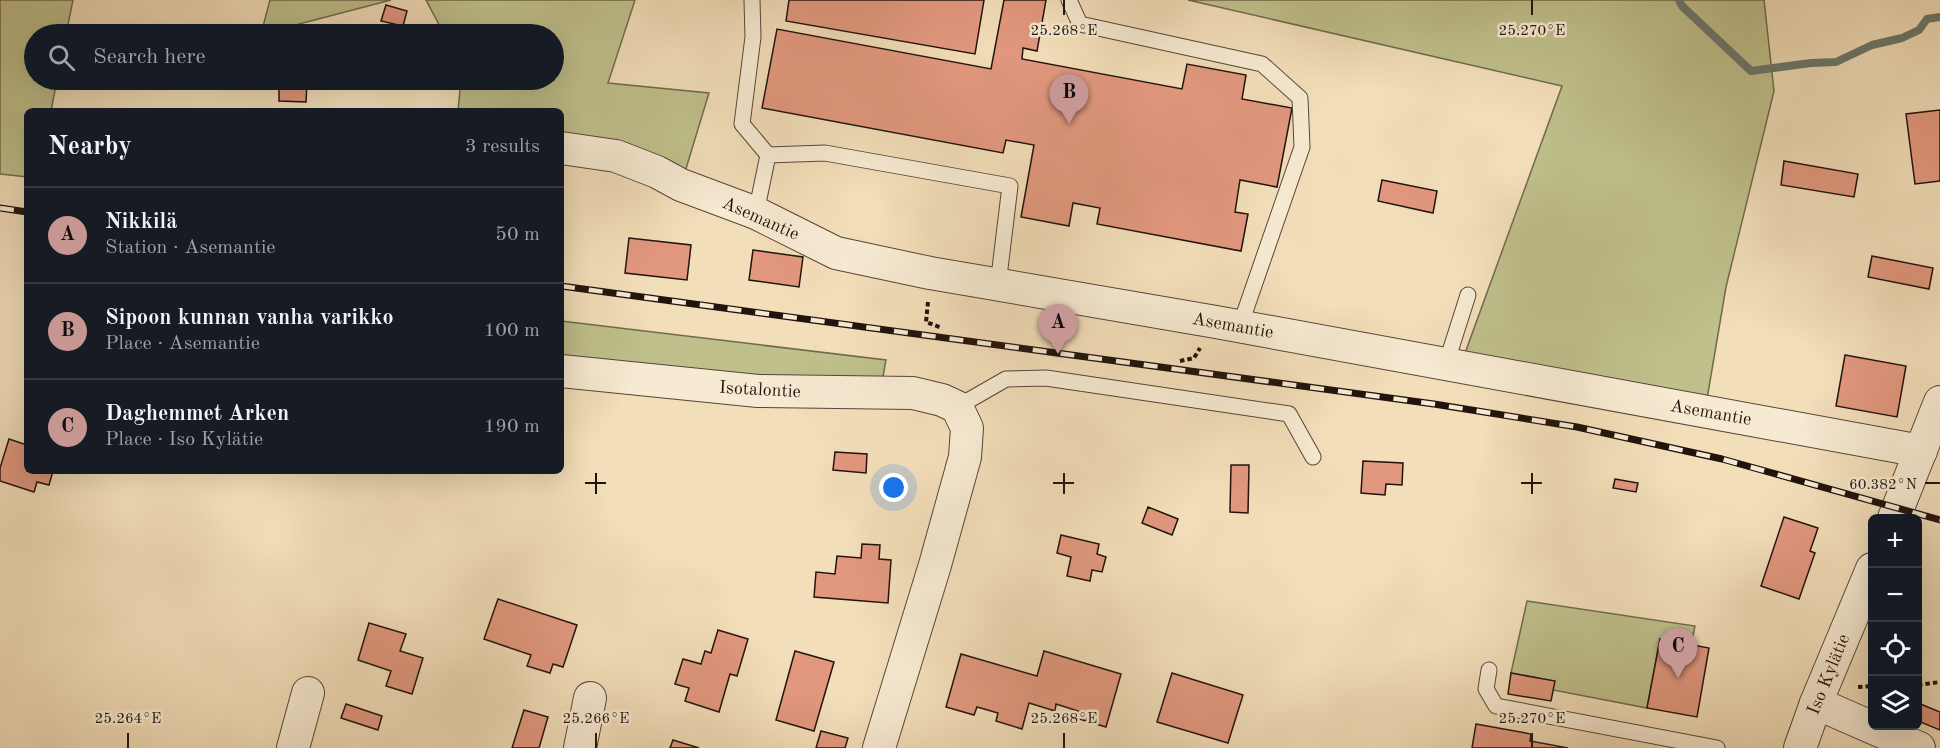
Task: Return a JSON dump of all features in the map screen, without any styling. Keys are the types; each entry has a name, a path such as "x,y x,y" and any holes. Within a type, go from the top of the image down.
{"street":[{"name":"Asemantie","path":"564,148 616,156 681,185 756,213 836,253 930,273 1240,326 1921,451"},
{"name":"Isotalontie","path":"564,371 758,391 913,393 942,400 957,407"},
{"path":"1896,514 1940,402"},
{"path":"879,748 935,565 965,457 967,428 957,407"},
{"name":"Iso Kylätie","path":"1800,748 1816,703 1868,579"},
{"path":"293,748 308,693"},
{"path":"580,748 590,698"},
{"path":"1816,703 1919,748"}],"lane":[{"path":"752,0 753,37 742,124 768,155"},
{"path":"1069,0 1080,24 1262,64 1300,98 1302,147 1240,326"},
{"path":"768,155 825,153 1010,186 998,285"},
{"path":"756,213 768,155"},
{"path":"1446,364 1468,295"},
{"path":"957,407 1006,379 1046,378 1288,414 1313,457"},
{"path":"1489,670 1486,689 1496,706 1717,748"}],"path":[{"path":"1922,684 1940,681"},
{"path":"1854,688 1868,686"}],"green space":[{"path":"0,0 73,0 68,24 24,24 24,90 55,90 52,108 24,108 24,177 0,174"},
{"path":"270,0 391,0 299,24 264,24"},
{"path":"426,0 635,0 608,83 709,93 681,185 564,149 564,108 458,108 460,90 564,90 564,24 439,24"},
{"path":"1188,0 1764,0 1774,91 1726,287 1705,411 1460,367 1562,86"},
{"path":"564,321 886,360 882,382 755,382 564,359"},
{"path":"1527,601 1695,626 1691,645 1660,639 1647,708 1553,690 1554,681 1511,673"}],"building":[{"path":"789,0 984,0 975,54 786,21"},
{"path":"1004,0 1046,0 1037,51 1023,48 1022,59 1182,89 1187,64 1246,75 1242,99 1292,108 1277,187 1240,180 1235,212 1248,214 1241,251 1097,224 1100,208 1073,203 1069,226 1021,217 1034,145 1006,140 1003,153 762,108 777,29 991,69"},
{"path":"386,5 407,11 404,24 381,21"},
{"path":"279,90 307,90 306,102 279,101"},
{"path":"1940,110 1940,181 1915,184 1906,114"},
{"path":"1784,161 1858,174 1854,197 1781,185"},
{"path":"1382,180 1437,191 1433,213 1378,201"},
{"path":"629,238 691,245 687,280 625,273"},
{"path":"753,250 803,257 799,287 749,280"},
{"path":"1872,256 1933,268 1929,289 1868,277"},
{"path":"1845,355 1906,366 1897,417 1836,406"},
{"path":"9,439 24,444 24,474 52,474 49,485 37,482 34,492 0,481 0,468"},
{"path":"835,452 867,454 866,473 833,470"},
{"path":"1363,461 1403,463 1402,485 1386,484 1385,495 1361,493"},
{"path":"1231,465 1249,465 1248,513 1230,512"},
{"path":"1615,479 1638,483 1636,492 1613,488"},
{"path":"1148,507 1178,519 1172,535 1142,523"},
{"path":"1784,517 1818,528 1810,551 1815,553 1799,599 1761,586"},
{"path":"1061,535 1099,544 1097,554 1106,557 1102,572 1092,570 1090,581 1067,576 1071,557 1057,553"},
{"path":"862,544 880,545 879,559 891,560 888,603 814,597 816,572 835,574 837,556 861,558"},
{"path":"498,599 577,625 563,667 553,664 550,673 527,666 531,655 484,639"},
{"path":"369,623 406,634 400,651 423,658 412,694 386,686 391,671 358,660"},
{"path":"718,630 748,639 737,676 730,674 719,712 685,701 689,688 675,684 683,659 701,664 705,651 711,653"},
{"path":"1660,639 1709,648 1697,717 1647,708"},
{"path":"795,651 834,662 814,731 776,720"},
{"path":"1044,651 1121,674 1106,727 1076,718 1078,711 1056,704 1055,711 1029,703 1022,729 996,721 998,713 977,707 974,715 946,707 961,654 1037,676"},
{"path":"1172,673 1243,695 1228,743 1157,722"},
{"path":"1511,673 1555,681 1551,701 1508,694"},
{"path":"346,704 382,716 378,730 341,718"},
{"path":"1922,705 1940,712 1940,730 1922,723"},
{"path":"524,710 548,717 539,748 512,748"},
{"path":"1476,724 1531,734 1530,741 1568,748 1472,748"},
{"path":"821,731 848,738 845,748 816,748"},
{"path":"673,740 699,748 670,748"}],"waterway":[{"path":"1679,0 1682,6 1751,71 1836,62 1872,45 1902,38 1919,30 1927,19 1940,17"}],"railway":[{"path":"0,208 24,212"},
{"path":"564,286 1434,404 1577,427 1722,459 1940,520"}],"place":[{"name":"Sipoon kunnan vanha varikko","path":"1069,124"},
{"name":"Nikkilä","path":"1058,354"},
{"name":"Daghemmet Arken","path":"1678,678"}]}
